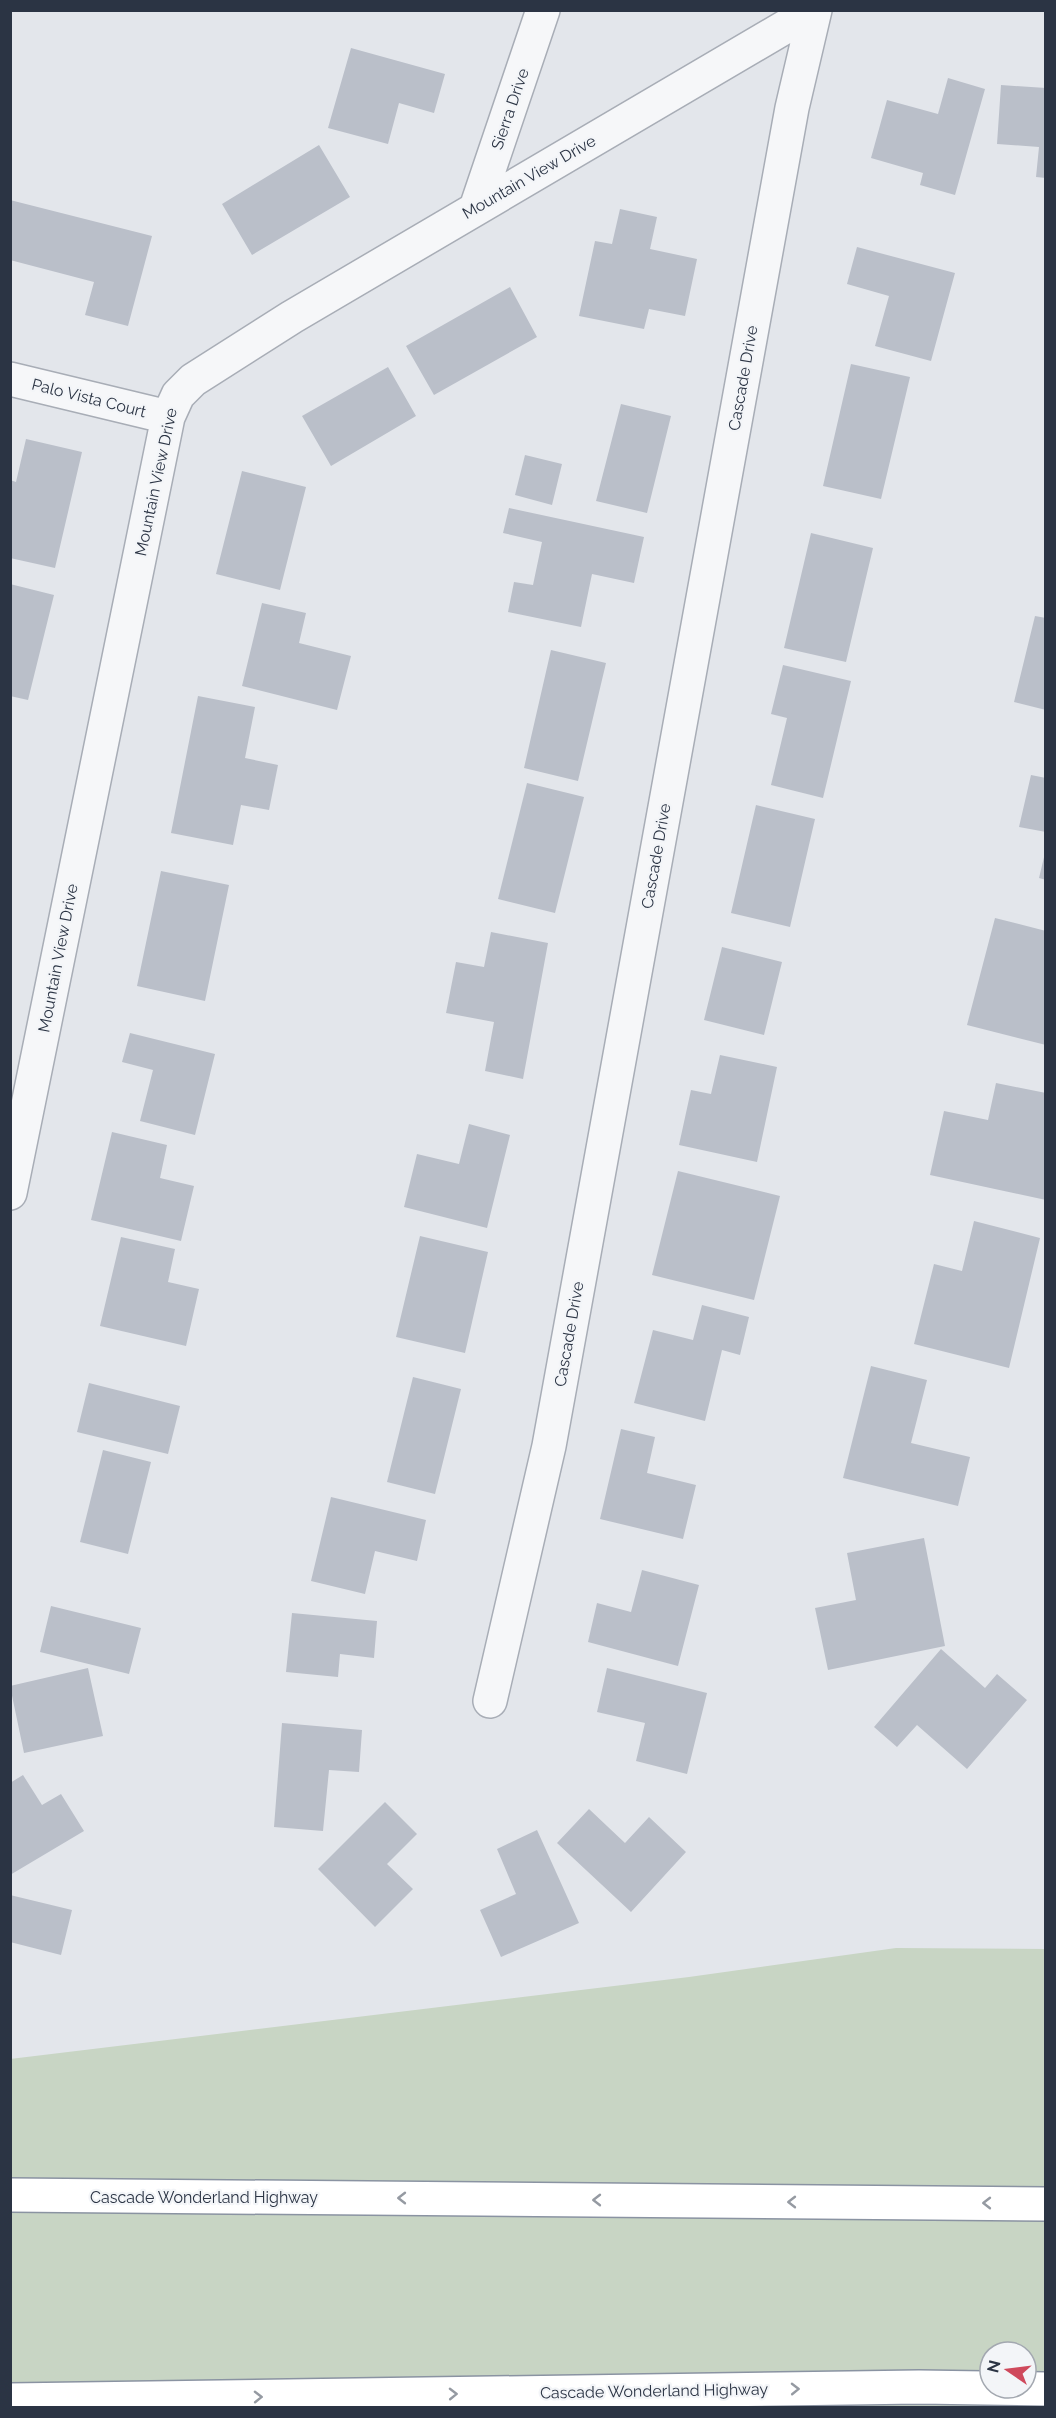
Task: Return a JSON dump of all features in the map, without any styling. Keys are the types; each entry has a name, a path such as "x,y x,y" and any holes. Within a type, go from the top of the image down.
{"highway":[{"name":"Cascade Wonderland Highway","path":"10,2195 1046,2204"},
{"name":"Cascade Wonderland Highway","path":"10,2400 919,2387 1046,2389"}],"street":[{"name":"Sierra Drive","path":"476,208 543,10"},
{"name":"Mountain View Drive","path":"10,1193 168,417 177,395 193,380 292,317 814,10"},
{"name":"Cascade Drive","path":"490,1701 549,1446 792,108 814,10"},
{"name":"Palo Vista Court","path":"10,379 168,417"}],"green space":[{"path":"896,1948 1045,1949 1045,2407 11,2407 10,2059 689,1977"}],"building":[{"path":"351,48 445,74 434,113 399,103 388,144 328,128"},
{"path":"948,78 985,89 955,195 920,185 923,173 871,158 887,100 938,114"},
{"path":"1001,85 1046,88 1046,178 1036,177 1039,147 997,144"},
{"path":"319,145 350,197 252,255 222,204"},
{"path":"10,200 152,236 128,326 85,315 94,282 10,260"},
{"path":"620,209 657,217 650,249 697,259 685,316 649,309 644,329 579,316 595,241 612,244"},
{"path":"857,247 955,273 931,361 875,346 889,296 847,284"},
{"path":"510,287 537,337 434,395 406,346"},
{"path":"851,364 910,377 881,499 823,486"},
{"path":"388,367 416,416 331,466 302,416"},
{"path":"621,404 671,416 647,513 596,501"},
{"path":"26,439 82,452 55,568 10,558 10,480 16,482"},
{"path":"525,455 562,464 552,505 515,495"},
{"path":"242,471 306,487 280,590 216,574"},
{"path":"509,508 644,537 634,583 592,574 581,627 508,612 514,582 533,585 542,542 503,533"},
{"path":"811,533 873,548 846,662 784,648"},
{"path":"10,584 54,595 28,700 10,696"},
{"path":"262,603 306,613 299,643 351,656 337,710 242,686"},
{"path":"1035,616 1046,618 1046,710 1014,702"},
{"path":"551,650 606,663 578,781 524,768"},
{"path":"783,665 851,681 823,798 771,785 787,718 771,714"},
{"path":"198,696 255,707 245,758 278,765 269,810 241,805 233,845 171,833"},
{"path":"1031,775 1046,778 1046,832 1019,827"},
{"path":"527,783 584,797 555,913 498,899"},
{"path":"756,805 815,819 790,927 731,913"},
{"path":"1046,853 1046,880 1039,878"},
{"path":"161,871 229,885 205,1001 137,986"},
{"path":"995,918 1046,931 1046,1045 967,1025"},
{"path":"491,932 548,943 523,1079 485,1071 494,1022 446,1013 456,962 484,967"},
{"path":"722,947 782,962 764,1035 704,1020"},
{"path":"130,1033 215,1054 195,1135 140,1121 153,1070 122,1062"},
{"path":"720,1055 777,1067 757,1162 679,1145 691,1090 711,1094"},
{"path":"996,1083 1046,1093 1046,1200 930,1175 944,1111 988,1120"},
{"path":"469,1124 510,1135 487,1228 404,1207 417,1154 459,1164"},
{"path":"112,1132 167,1145 160,1178 194,1186 181,1241 91,1220"},
{"path":"678,1171 780,1196 754,1300 652,1275"},
{"path":"974,1221 1040,1238 1009,1368 914,1344 934,1264 962,1271"},
{"path":"420,1236 488,1252 465,1353 396,1337"},
{"path":"121,1237 175,1249 168,1282 199,1289 186,1346 100,1326"},
{"path":"702,1305 749,1317 740,1355 722,1350 705,1421 634,1403 653,1330 693,1340"},
{"path":"871,1366 927,1380 911,1443 970,1457 958,1506 843,1478"},
{"path":"413,1377 461,1389 435,1494 387,1482"},
{"path":"89,1383 180,1406 168,1454 77,1432"},
{"path":"621,1429 655,1437 647,1473 696,1485 683,1539 600,1519"},
{"path":"103,1450 151,1462 128,1554 80,1542"},
{"path":"331,1497 426,1520 417,1561 375,1551 365,1594 311,1581"},
{"path":"924,1538 945,1646 828,1670 815,1608 856,1600 847,1553"},
{"path":"642,1570 699,1585 678,1666 588,1642 597,1603 631,1612"},
{"path":"51,1606 141,1628 129,1674 40,1652"},
{"path":"292,1613 377,1621 374,1658 340,1654 338,1677 286,1672"},
{"path":"941,1649 985,1688 997,1674 1027,1700 967,1769 917,1725 897,1747 874,1727"},
{"path":"88,1668 103,1736 24,1753 10,1686"},
{"path":"607,1668 707,1693 687,1774 636,1761 645,1723 597,1712"},
{"path":"282,1723 362,1730 359,1772 329,1770 323,1831 274,1827"},
{"path":"23,1775 42,1805 61,1794 84,1831 10,1875 10,1783"},
{"path":"385,1802 417,1834 387,1864 413,1889 375,1927 318,1869"},
{"path":"589,1809 625,1843 649,1817 686,1852 631,1912 557,1843"},
{"path":"537,1830 579,1923 501,1957 480,1910 516,1894 497,1849"},
{"path":"10,1895 72,1910 61,1955 10,1942"}]}
